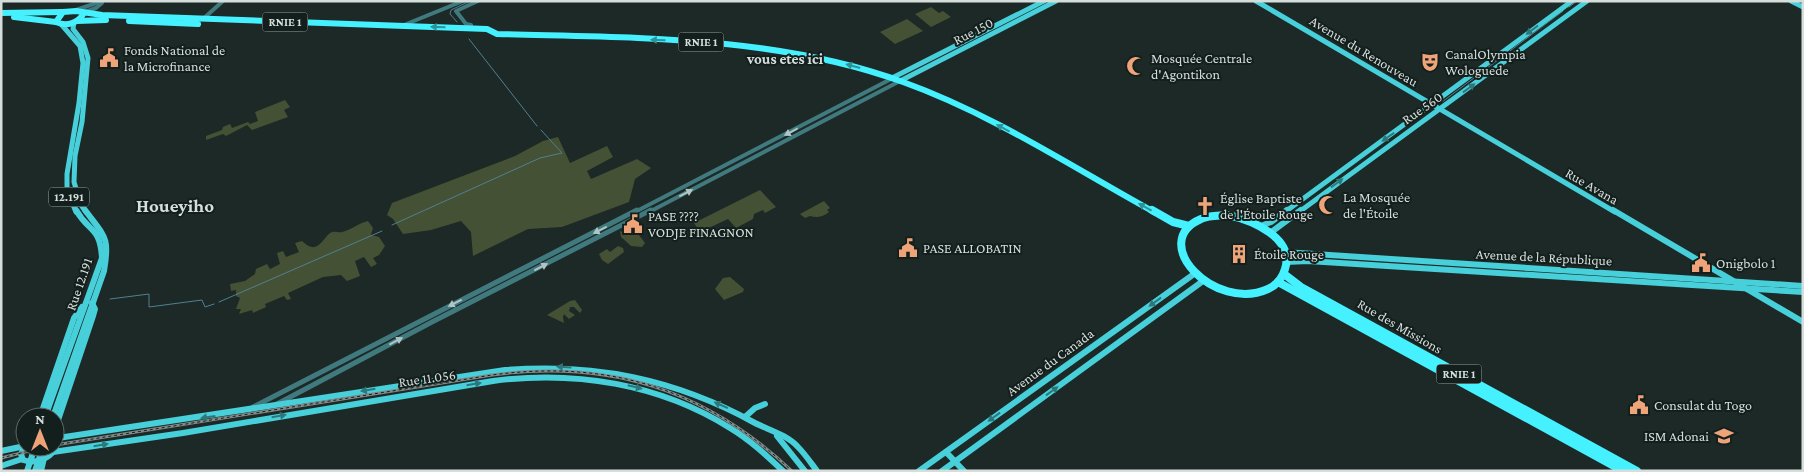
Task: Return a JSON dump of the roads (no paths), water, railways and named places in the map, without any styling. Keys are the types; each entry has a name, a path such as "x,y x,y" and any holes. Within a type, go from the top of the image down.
{"highway":[{"name":"RNIE 1","path":"1,13 52,13 73,10 102,16 470,28 487,29 497,34 738,44 832,61 900,81 966,108 1172,222 1190,226"},
{"path":"59,23 59,16 73,10"},
{"path":"75,21 82,17 84,13"},
{"name":"RNIE 1","path":"1,17 35,18 59,23 97,20 414,31"},
{"path":"1218,215 1239,217 1261,226 1280,244 1286,262 1284,274 1278,282 1262,291 1243,294 1222,290 1203,281 1194,274 1185,262 1181,249 1182,237 1190,226 1201,219 1218,215"},
{"name":"Rue des Missions","path":"1284,274 1302,287 1637,471"},
{"name":"Rue des Missions","path":"1278,282 1623,471"}],"main road":[{"name":"Rue 150","path":"892,78 1044,1"},
{"name":"Rue 150","path":"900,81 1056,1"},
{"name":"Avenue du Renouveau","path":"1256,1 1440,109"},
{"name":"Rue 560","path":"1261,226 1270,222 1433,105 1572,1"},
{"name":"Rue 560","path":"1270,233 1587,1"},
{"path":"1790,1 1803,6"},
{"name":"Rue 12.191","path":"48,407 64,362 105,265 108,249 102,231 81,205 74,182 75,156 82,122 88,58 86,47 73,29 75,21"},
{"name":"Rue 12.191","path":"57,407 73,360 102,258 102,247 97,234 80,218 67,190 68,166 79,103 83,63 80,46 59,23"},
{"name":"Rue Avana","path":"1440,109 1803,322"},
{"name":"Avenue de la République","path":"1284,252 1803,286"},
{"name":"Avenue de la République","path":"1286,262 1308,261 1803,292"},
{"name":"Avenue du Canada","path":"919,471 1194,274"},
{"name":"Avenue du Canada","path":"942,471 1203,281"},
{"path":"43,407 74,318 89,304 95,309 94,316 63,407"},
{"path":"65,436 505,370 558,367 620,372 669,386 716,403 787,438 798,446 818,471"},
{"name":"Rue 11.056","path":"65,450 254,421 402,394 516,378 539,377 605,382 658,394 702,411 728,425 775,462 783,471"},
{"path":"745,417 755,408 765,404"},
{"path":"776,434 805,471"},
{"path":"1,451 15,448"},
{"path":"946,452 964,471"},
{"path":"23,457 25,461 25,471"},
{"path":"25,471 31,457"},
{"path":"35,471 40,457"},
{"path":"1,466 44,458 41,471"}],"street":[{"path":"73,10 102,1"},
{"path":"84,13 96,8 102,1"},
{"path":"202,19 223,1"},
{"path":"399,26 463,1"},
{"path":"470,28 471,25 466,24 456,10 478,1"},
{"path":"246,410 664,197 892,78"},
{"path":"276,405 415,331 900,81"}],"waterway":[{"path":"457,22 450,14 451,10 470,1"},
{"path":"1569,7 1577,1"},
{"path":"1442,102 1563,11"},
{"path":"469,39 537,126"},
{"path":"392,225 540,158 562,153 541,130"},
{"path":"219,302 382,231"},
{"path":"110,299 149,294 149,307 202,300 205,307 214,304"}],"railway":[{"path":"65,443 492,375 535,371 577,372 616,377 654,387 690,401 725,420 759,443 792,471"},
{"path":"1,458 15,454"}],"place":[{"name":"Fonds National de la Microfinance","path":"109,58"},
{"name":"CanalOlympia Wologuede","path":"1430,62"},
{"name":"Mosquée Centrale d'Agontikon","path":"1136,66"},
{"name":"La Mosquée de l'Étoile","path":"1328,205"},
{"name":"Église Baptiste de l'Étoile Rouge","path":"1205,206"},
{"name":"PASE ???? VODJE FINAGNON","path":"633,224"},
{"name":"PASE ALLOBATIN","path":"908,248"},
{"name":"Étoile Rouge","path":"1239,254"},
{"name":"Onigbolo 1","path":"1701,263"},
{"name":"Consulat du Togo","path":"1639,405"},
{"name":"ISM Adonai","path":"1724,436"}],"district":[{"name":"vous etes ici","path":"785,59"},
{"name":"Houeyiho","path":"175,205"}]}
